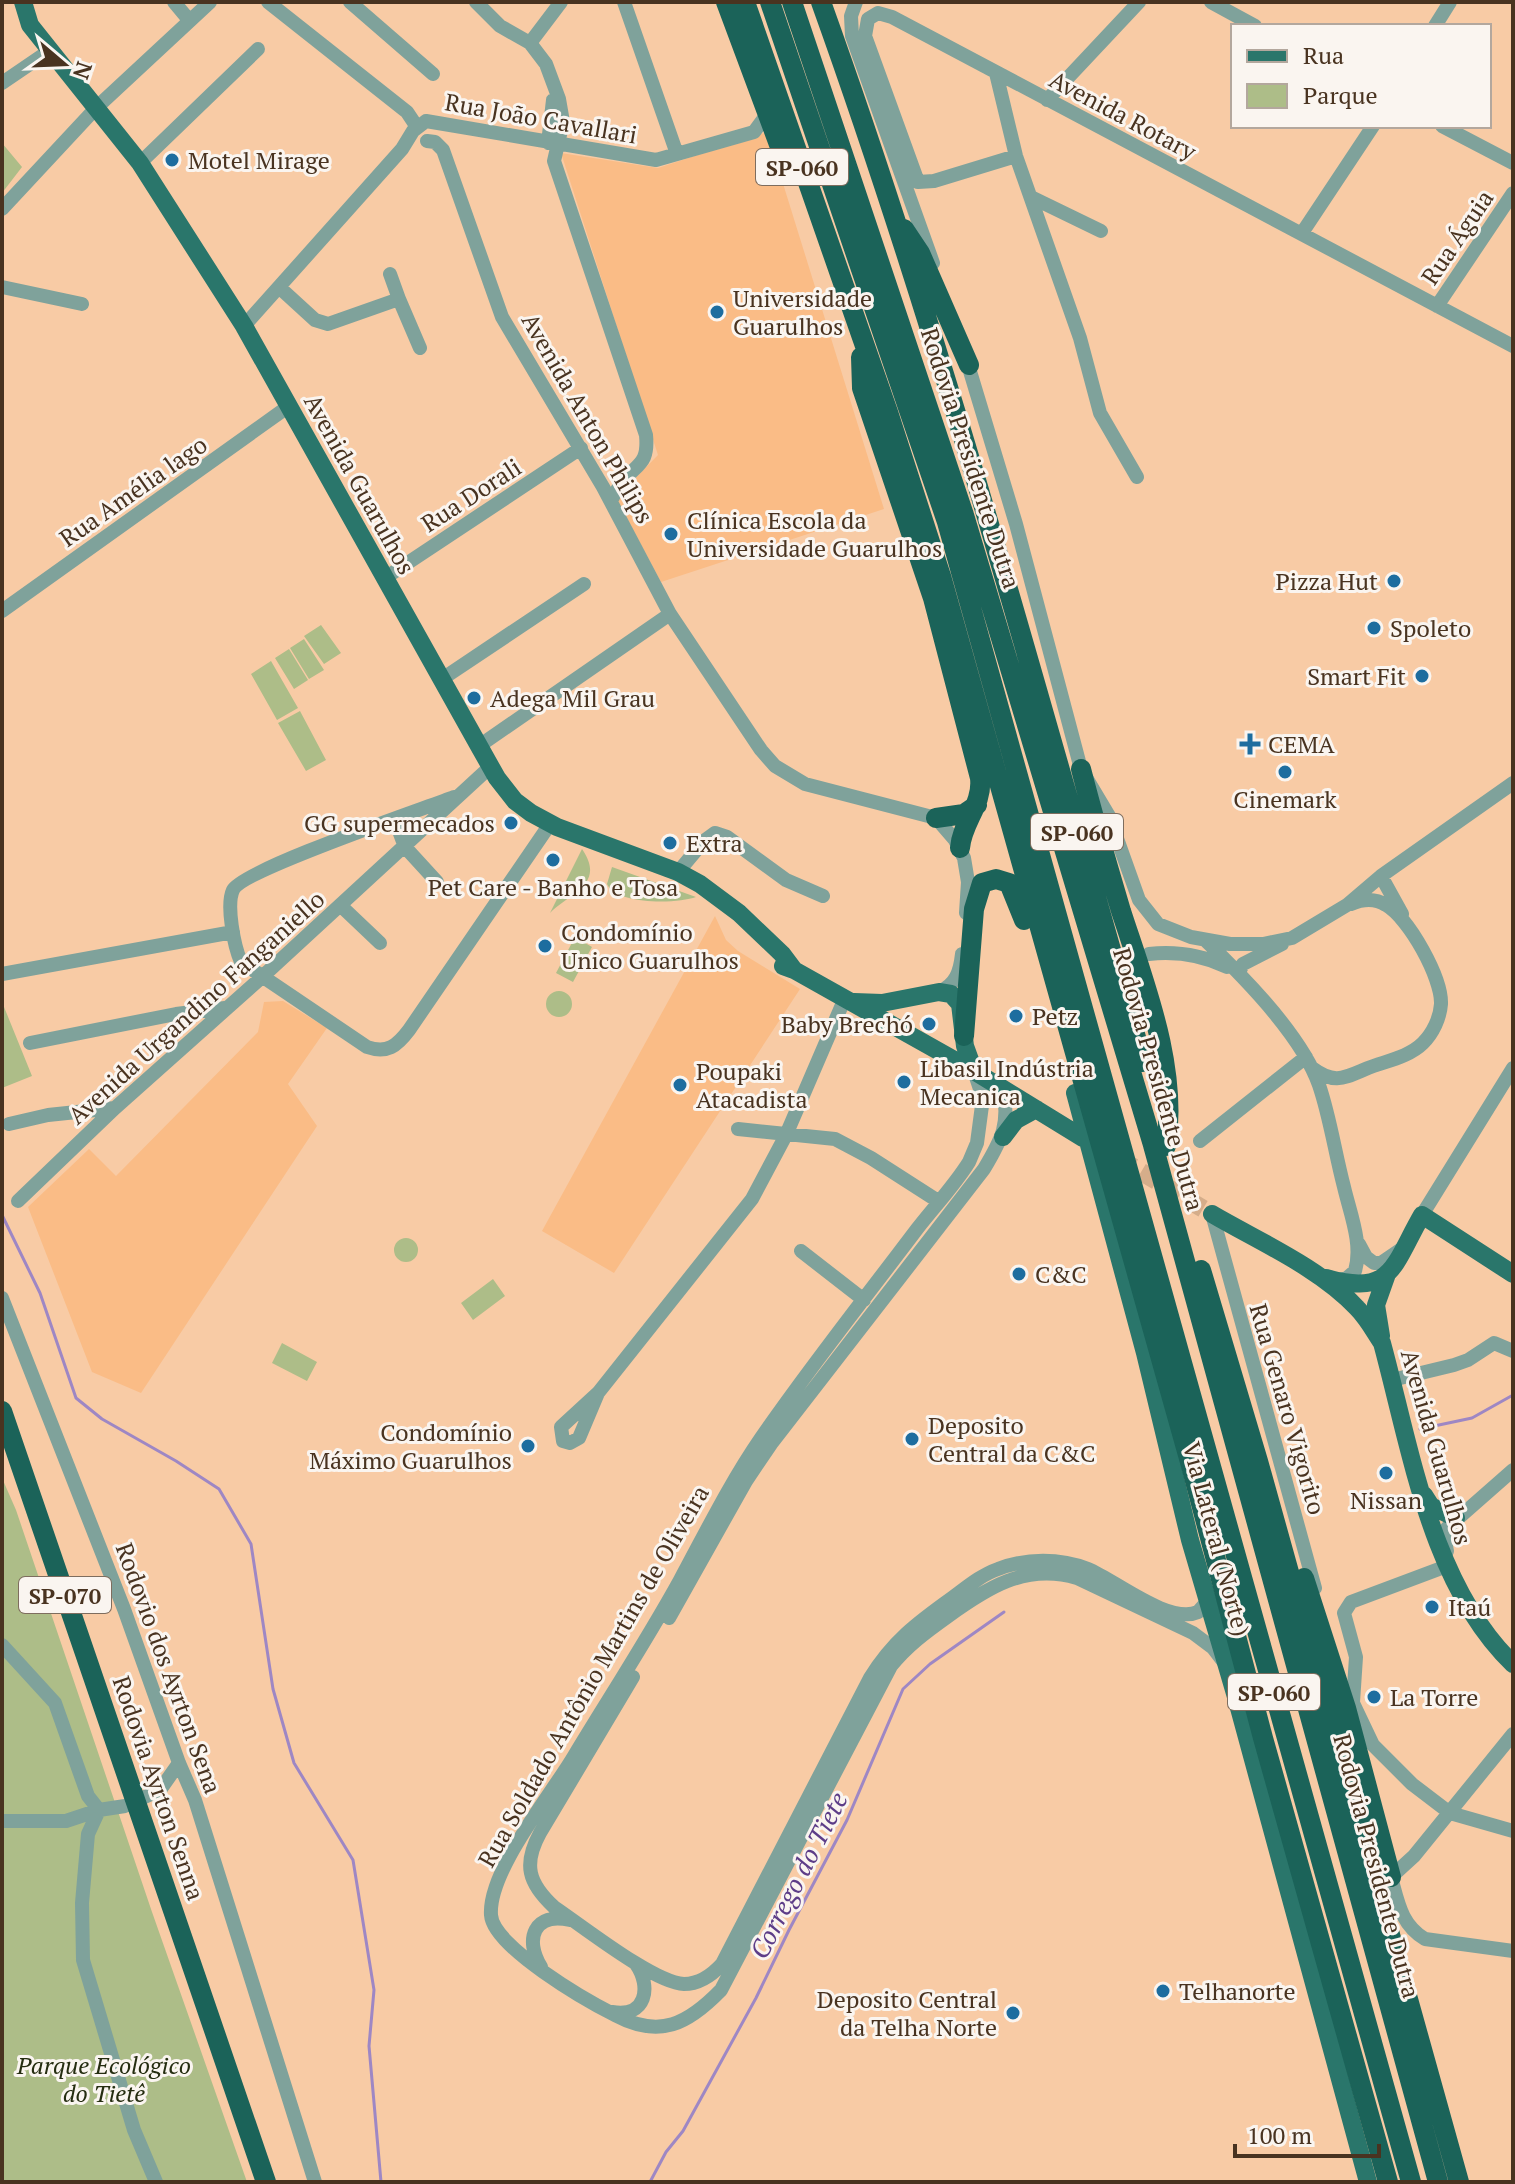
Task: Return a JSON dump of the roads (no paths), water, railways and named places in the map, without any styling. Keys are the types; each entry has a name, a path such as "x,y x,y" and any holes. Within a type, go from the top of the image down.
{"highway":[{"path":"726,2 828,278 850,308"},
{"name":"SP-060","path":"745,2 934,551 1090,1126 1114,1196 1190,1462 1388,2182"},
{"name":"Rodovia Presidente Dutra","path":"770,2 947,522 1411,2182"},
{"name":"Rodovia Presidente Dutra","path":"792,2 964,515 1163,1149"},
{"name":"Rodovia Presidente Dutra","path":"821,2 891,209 985,509 1163,1149 1438,2182"},
{"path":"891,209 920,253 969,365"},
{"path":"859,333 862,388 933,598 980,778 977,805 964,827 960,848"},
{"path":"1081,769 1155,1023 1166,1073 1169,1109 1163,1149"},
{"path":"936,818 964,814 977,805"},
{"path":"964,1036 975,900 982,883 989,879 1005,881 1014,890 1075,1093 1090,1126"},
{"name":"Rodovia Presidente Dutra","path":"1180,1218 1258,1461 1459,2182"},
{"path":"1168,1310 1166,1320 1175,1361 1272,1728 1272,1769"},
{"name":"Rodovia Ayrton Senna","path":"2,1411 266,2182"},
{"path":"1258,1461 1280,1503 1346,1708 1391,1877"}],"main road":[{"name":"Avenida Guarulhos","path":"23,2 30,25 140,163 244,326 490,767 515,801 550,824 678,872 700,884 739,913 782,954 794,970 1036,1109 1090,1126"},
{"path":"848,1000 882,1003 939,992 951,994 960,1004 967,1053 974,1071"},
{"path":"902,1033 898,1019 907,999"},
{"name":"Via Lateral (Norte)","path":"1075,1093 1145,1353 1183,1514 1368,2182"},
{"path":"1003,1137 1016,1120 1036,1109"},
{"name":"Avenida Guarulhos","path":"1212,1214 1316,1275 1354,1304 1382,1343 1422,1493 1450,1572 1484,1634 1513,1664"},
{"path":"1382,1343 1376,1305 1387,1274 1422,1215 1513,1274"},
{"path":"1316,1275 1365,1285 1379,1281 1387,1274"},
{"path":"1422,1493 1431,1506 1456,1518"}],"street":[{"path":"174,2 189,20"},
{"path":"2,209 96,108 210,2"},
{"path":"268,2 424,124 431,132 427,141 435,142 443,150"},
{"path":"350,2 433,74"},
{"path":"476,2 500,26 530,43 546,64 553,85 554,161 646,435 645,456 640,466 607,494"},
{"path":"530,43 561,2"},
{"path":"624,2 677,154"},
{"path":"856,2 851,16 852,36 969,365 1016,524 1081,769 1109,816 1145,911 1168,929 1205,940 1248,946 1292,938"},
{"path":"1047,100 1139,2"},
{"path":"1211,2 1251,24"},
{"path":"1436,24 1450,2"},
{"name":"Avenida Rotary","path":"1016,156 921,183 915,178 865,36 868,19 878,13 885,14 1513,346"},
{"path":"140,163 258,49"},
{"path":"2,83 49,51"},
{"path":"996,73 1016,156 1080,338 1100,413 1137,477"},
{"name":"Rua João Cavallari","path":"244,326 424,124 652,160 754,132 768,113"},
{"path":"443,150 446,135 459,128"},
{"path":"1302,233 1372,128"},
{"path":"1446,128 1513,163"},
{"name":"Rua João Cavallari","path":"402,149 427,141"},
{"name":"Avenida Anton Philips","path":"443,150 502,317 581,448 670,614 761,750 775,766 805,784 936,818"},
{"name":"Rua Águia","path":"1437,306 1513,193"},
{"path":"1033,198 1101,231"},
{"path":"390,274 420,348"},
{"path":"2,287 82,304"},
{"path":"280,288 315,320 328,324 399,299"},
{"name":"Rua Amélia lago","path":"2,611 289,406"},
{"name":"Rua Dorali","path":"385,578 581,448"},
{"path":"442,679 584,584"},
{"path":"479,746 670,614"},
{"name":"Avenida Urgandino Fanganiello","path":"18,1201 115,1108 490,767"},
{"path":"1239,972 1243,964 1269,953 1347,905 1381,876 1513,783"},
{"path":"454,797 246,878 232,892 233,932 241,962 367,1047 377,1050 392,1048 409,1030 550,824"},
{"path":"936,818 960,848 968,882 961,962 954,981 939,992"},
{"path":"384,823 398,828 405,847 437,882"},
{"path":"678,872 704,841 715,833 727,837 786,880 823,896"},
{"path":"1324,1107 1329,1091 1339,1080 1410,1052 1427,1039 1441,1006 1439,989 1381,876"},
{"path":"1347,905 1368,900 1383,903 1410,928"},
{"path":"340,905 380,943"},
{"path":"2,974 233,932"},
{"path":"1205,940 1239,972 1309,1063 1325,1078 1339,1080"},
{"path":"1149,954 1168,952 1192,955 1239,972"},
{"path":"598,1393 752,1199 786,1135 848,1000"},
{"path":"30,1043 176,1014 226,1008"},
{"path":"1309,1063 1320,1087 1357,1240 1366,1257 1374,1263 1389,1258 1402,1248"},
{"path":"1200,1141 1309,1063"},
{"name":"Rua Soldado Antônio Martins de Oliveira","path":"974,1071 983,1098 977,1143 970,1160 761,1437 729,1487 662,1611 497,1881 491,1919 510,1948 608,2012 634,2025 650,2028 670,2026 690,2018 721,1990 891,1666 917,1638 992,1586 1017,1576 1037,1573 1058,1573 1077,1578 1204,1639 1228,1668"},
{"path":"1422,1215 1511,1077"},
{"name":"Rua Soldado Antônio Martins de Oliveira","path":"1003,1089 1006,1115 1003,1137 984,1169 771,1444 746,1481 688,1586 533,1845 530,1857 533,1884 540,1895 574,1921 659,1977 686,1984 700,1981 722,1964 881,1660 909,1628 980,1578 1015,1564 1048,1561 1089,1569 1173,1614 1193,1614 1203,1606 1207,1596"},
{"path":"9,1124 48,1115 115,1108"},
{"path":"738,1129 835,1139 938,1201"},
{"path":"970,1160 984,1169"},
{"name":"Rua Genaro Vigorito","path":"1212,1214 1323,1616 1365,1733 1384,1758 1450,1813"},
{"path":"1336,1281 1347,1278 1355,1271 1357,1240"},
{"path":"801,1251 864,1300"},
{"path":"897,1255 911,1265"},
{"name":"Rodovio dos Ayrton Sena","path":"2,1298 195,1800 315,2182"},
{"path":"1392,1380 1454,1365 1494,1343 1513,1351"},
{"path":"1353,1702 1356,1657 1344,1616 1345,1608 1351,1602 1450,1572 1444,1536 1456,1518 1513,1470"},
{"path":"2,1645 55,1703 88,1796 99,1810"},
{"path":"1513,1734 1405,1866 1391,1877 1404,1921 1413,1932 1425,1939 1513,1951"},
{"path":"2,1821 66,1821 99,1810 125,1806 160,1790 179,1763"},
{"path":"99,1810 88,1834 82,1903 83,1960 134,2130 156,2182"},
{"path":"1450,1813 1513,1831"},
{"path":"542,1969 532,1949 536,1930 550,1918 574,1921"},
{"path":"608,2012 627,2013 641,2002 645,1982 634,1960"}],"waterway":[{"path":"2,1215 40,1293 76,1398 102,1419 219,1489 251,1544 273,1689 294,1763 353,1860 374,1990 369,2046 381,2182"},
{"path":"1420,1429 1472,1418 1513,1395"},
{"name":"Corrego do Tiete","path":"650,2182 666,2152 683,2131 756,1998 847,1820 903,1689 930,1664 1004,1612"}],"tunnel":[{"path":"1118,1158 1212,1214"}],"place":[{"name":"Motel Mirage","path":"172,160"},
{"name":"Universidade Guarulhos","path":"717,312"},
{"name":"Clínica Escola da Universidade Guarulhos","path":"671,534"},
{"name":"Pizza Hut","path":"1394,581"},
{"name":"Spoleto","path":"1374,628"},
{"name":"Smart Fit","path":"1422,676"},
{"name":"Adega Mil Grau","path":"474,698"},
{"name":"CEMA","path":"1250,744"},
{"name":"Cinemark","path":"1285,772"},
{"name":"GG supermecados","path":"511,823"},
{"name":"Extra","path":"670,843"},
{"name":"Pet Care - Banho e Tosa","path":"553,860"},
{"name":"Condomínio Unico Guarulhos","path":"545,946"},
{"name":"Petz","path":"1016,1016"},
{"name":"Baby Brechó","path":"929,1024"},
{"name":"Libasil Indústria Mecanica","path":"904,1082"},
{"name":"Poupaki Atacadista","path":"680,1085"},
{"name":"C&C","path":"1019,1274"},
{"name":"Deposito Central da C&C","path":"912,1439"},
{"name":"Condomínio Máximo Guarulhos","path":"528,1446"},
{"name":"Nissan","path":"1386,1473"},
{"name":"Itaú","path":"1432,1607"},
{"name":"La Torre","path":"1374,1697"},
{"name":"Telhanorte","path":"1163,1991"},
{"name":"Deposito Central da Telha Norte","path":"1013,2013"}],"park label":[{"name":"Parque Ecológico do Tietê","path":"104,2079"}]}
